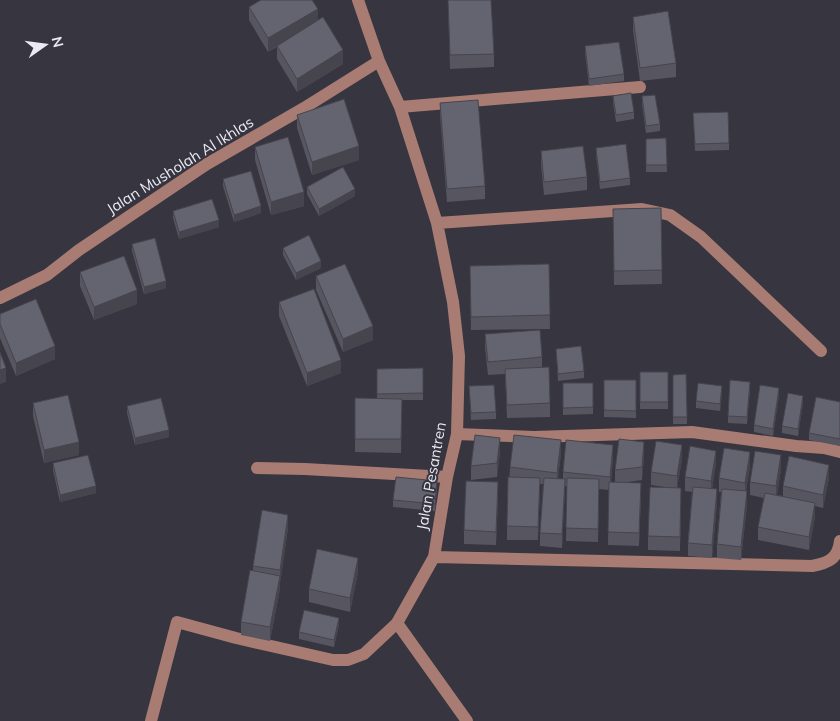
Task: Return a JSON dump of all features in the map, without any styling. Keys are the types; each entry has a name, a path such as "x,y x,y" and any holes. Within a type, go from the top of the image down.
{"street":[{"name":"Jalan Pesantren","path":"151,721 177,622 236,638 333,660 348,660 364,654 397,623 434,556 447,477 457,434 458,356 453,302 437,223 400,107 379,61 358,0"},
{"name":"Jalan Musholah Al Ikhlas","path":"0,298 46,275 79,250 207,164 304,108 379,61"},
{"path":"400,107 640,87"},
{"path":"437,223 642,209 670,216 701,237 821,351"},
{"path":"457,434 534,438 692,432 824,448 840,452"},
{"path":"257,468 305,468 447,477"},
{"path":"434,556 812,566 827,563 839,549 840,541"},
{"path":"397,623 466,721"}],"building":[{"path":"261,0 312,0 318,9 268,38 249,7"},
{"path":"448,0 491,0 494,54 450,55"},
{"path":"668,11 676,63 640,68 633,17"},
{"path":"323,17 343,50 297,79 277,46"},
{"path":"619,42 624,74 589,79 585,46"},
{"path":"631,93 634,112 616,115 613,96"},
{"path":"655,95 660,124 646,126 642,96"},
{"path":"344,99 359,146 312,162 297,115"},
{"path":"478,100 485,186 447,189 440,103"},
{"path":"728,112 729,143 695,144 693,113"},
{"path":"288,137 304,192 271,202 255,147"},
{"path":"666,138 667,165 646,165 646,139"},
{"path":"626,144 630,178 600,182 596,148"},
{"path":"583,146 587,177 544,182 541,151"},
{"path":"343,167 355,189 319,209 307,187"},
{"path":"251,171 261,206 234,215 223,179"},
{"path":"212,199 219,220 179,232 173,211"},
{"path":"661,208 662,270 614,271 613,209"},
{"path":"309,235 321,261 296,273 283,248"},
{"path":"155,238 166,281 144,287 132,244"},
{"path":"124,256 137,290 94,307 80,272"},
{"path":"345,264 373,326 343,339 316,276"},
{"path":"549,264 550,315 471,317 470,266"},
{"path":"314,289 341,360 307,373 279,302"},
{"path":"36,299 55,346 16,363 0,324 0,314"},
{"path":"540,330 542,357 488,362 485,334"},
{"path":"581,346 584,371 558,374 556,349"},
{"path":"0,352 6,368 0,370"},
{"path":"549,367 550,403 507,405 505,369"},
{"path":"423,368 423,393 377,394 377,369"},
{"path":"640,372 668,372 668,402 640,402"},
{"path":"686,374 687,417 673,417 673,375"},
{"path":"604,380 636,380 636,411 604,410"},
{"path":"730,380 750,382 747,417 728,416"},
{"path":"563,383 593,383 593,407 563,408"},
{"path":"698,383 722,386 720,404 696,401"},
{"path":"494,385 496,412 471,413 469,386"},
{"path":"760,385 779,388 773,429 754,425"},
{"path":"788,393 803,396 798,429 782,426"},
{"path":"68,395 79,442 44,450 33,403"},
{"path":"816,397 840,402 840,439 809,433"},
{"path":"161,398 169,430 135,438 127,406"},
{"path":"355,398 402,399 401,439 355,439"},
{"path":"475,435 500,438 497,463 471,466"},
{"path":"514,435 561,440 557,473 510,467"},
{"path":"619,439 644,442 642,467 615,470"},
{"path":"566,440 613,445 610,477 563,472"},
{"path":"656,441 682,445 677,476 651,472"},
{"path":"690,446 716,451 711,481 685,477"},
{"path":"724,448 750,452 745,483 719,478"},
{"path":"755,451 781,455 776,486 750,482"},
{"path":"88,455 96,486 60,495 53,463"},
{"path":"789,456 829,465 823,495 783,486"},
{"path":"396,477 437,481 435,504 393,500"},
{"path":"508,477 540,478 538,527 507,526"},
{"path":"544,478 565,479 562,534 540,533"},
{"path":"567,478 599,479 598,529 566,528"},
{"path":"466,481 498,482 496,532 464,530"},
{"path":"609,482 641,483 639,533 608,532"},
{"path":"650,487 681,488 680,537 648,536"},
{"path":"693,487 717,489 712,545 688,543"},
{"path":"722,489 747,491 741,547 717,544"},
{"path":"765,493 815,503 809,537 758,527"},
{"path":"262,510 288,515 280,570 253,566"},
{"path":"317,549 358,558 350,598 309,589"},
{"path":"250,570 280,576 270,627 241,622"},
{"path":"304,610 339,618 334,640 299,632"}]}
